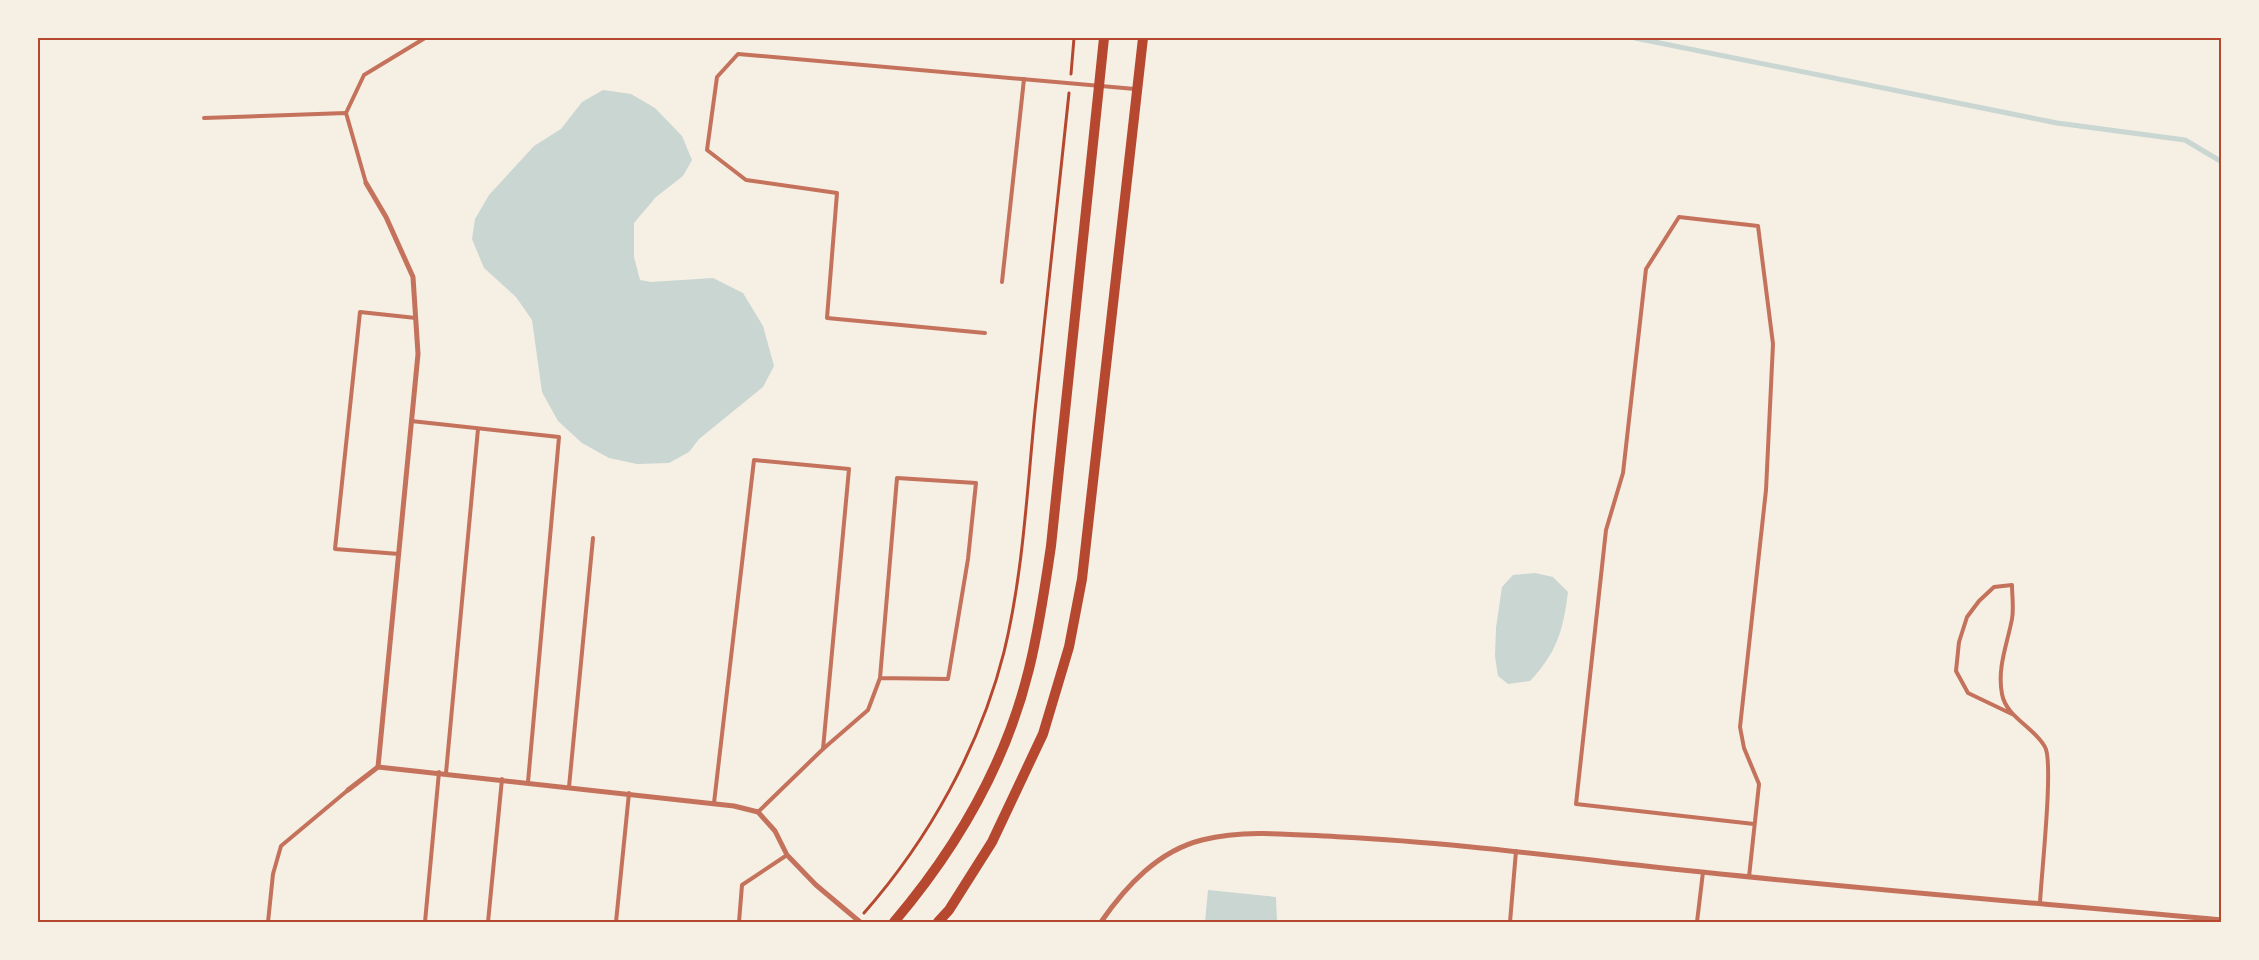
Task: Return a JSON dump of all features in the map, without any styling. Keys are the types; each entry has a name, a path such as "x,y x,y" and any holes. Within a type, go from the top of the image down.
{"main road":[{"path":"894,922 927,883 965,824 990,777 1013,720 1029,671 1040,620 1051,546 1104,38"},
{"path":"938,922 949,910 992,842 1043,734 1069,647 1082,579 1143,38"}],"street":[{"path":"366,183 386,217 413,277 418,354 378,767"},
{"path":"348,790 378,767 439,772 714,803 758,812 775,831 787,855 816,885 860,922"},
{"path":"1102,922 1119,896 1145,870 1179,849 1202,840 1256,833 1429,842 1749,877 2222,920"}],"lane":[{"path":"366,183 346,113 364,75 425,38"},
{"path":"985,332 827,318 837,193 746,180 707,150 717,77 738,54 1137,89"},
{"path":"1002,282 1024,79"},
{"path":"204,118 346,113"},
{"path":"1749,877 1758,784 1744,748 1740,727 1766,490 1774,344 1758,226 1679,217 1646,269 1623,473 1606,530 1576,804 1754,824"},
{"path":"399,554 335,549 360,312 416,318"},
{"path":"411,422 559,437 528,782"},
{"path":"446,773 478,429"},
{"path":"714,803 754,460 849,469 823,749"},
{"path":"758,812 823,749 868,710 880,678 897,478 976,483 968,560 948,679 880,678"},
{"path":"569,787 593,538"},
{"path":"2014,715 2002,697 2000,673 2013,616 2012,585 1994,587 1979,600 1967,617 1959,642 1956,671 1968,693 2014,715 2029,728 2046,748 2049,772 2040,903"},
{"path":"425,922 439,772"},
{"path":"488,922 502,779"},
{"path":"268,922 273,874 281,846 348,790"},
{"path":"616,922 629,793"},
{"path":"1510,922 1516,851"},
{"path":"739,922 742,885 787,855"},
{"path":"1697,922 1703,872"}],"path":[{"path":"1071,66 1074,38"},
{"path":"874,902 915,847 948,792 976,734 1004,652 1019,565 1068,96"}],"shaded area":[{"path":"603,90 631,94 655,108 682,136 692,160 683,176 656,197 634,223 634,257 640,280 651,282 713,278 743,293 763,326 774,366 763,387 699,439 689,452 669,463 637,464 609,458 582,443 558,421 542,392 532,320 516,297 484,268 472,239 475,219 489,195 534,146 561,129 582,102"},
{"path":"1535,573 1553,577 1568,592 1564,618 1553,650 1530,681 1508,684 1498,676 1495,656 1496,628 1502,587 1513,575"},
{"path":"1208,890 1276,897 1277,922 1205,922"}],"waterway":[{"path":"1635,38 2057,123 2185,140 2222,162"}]}
